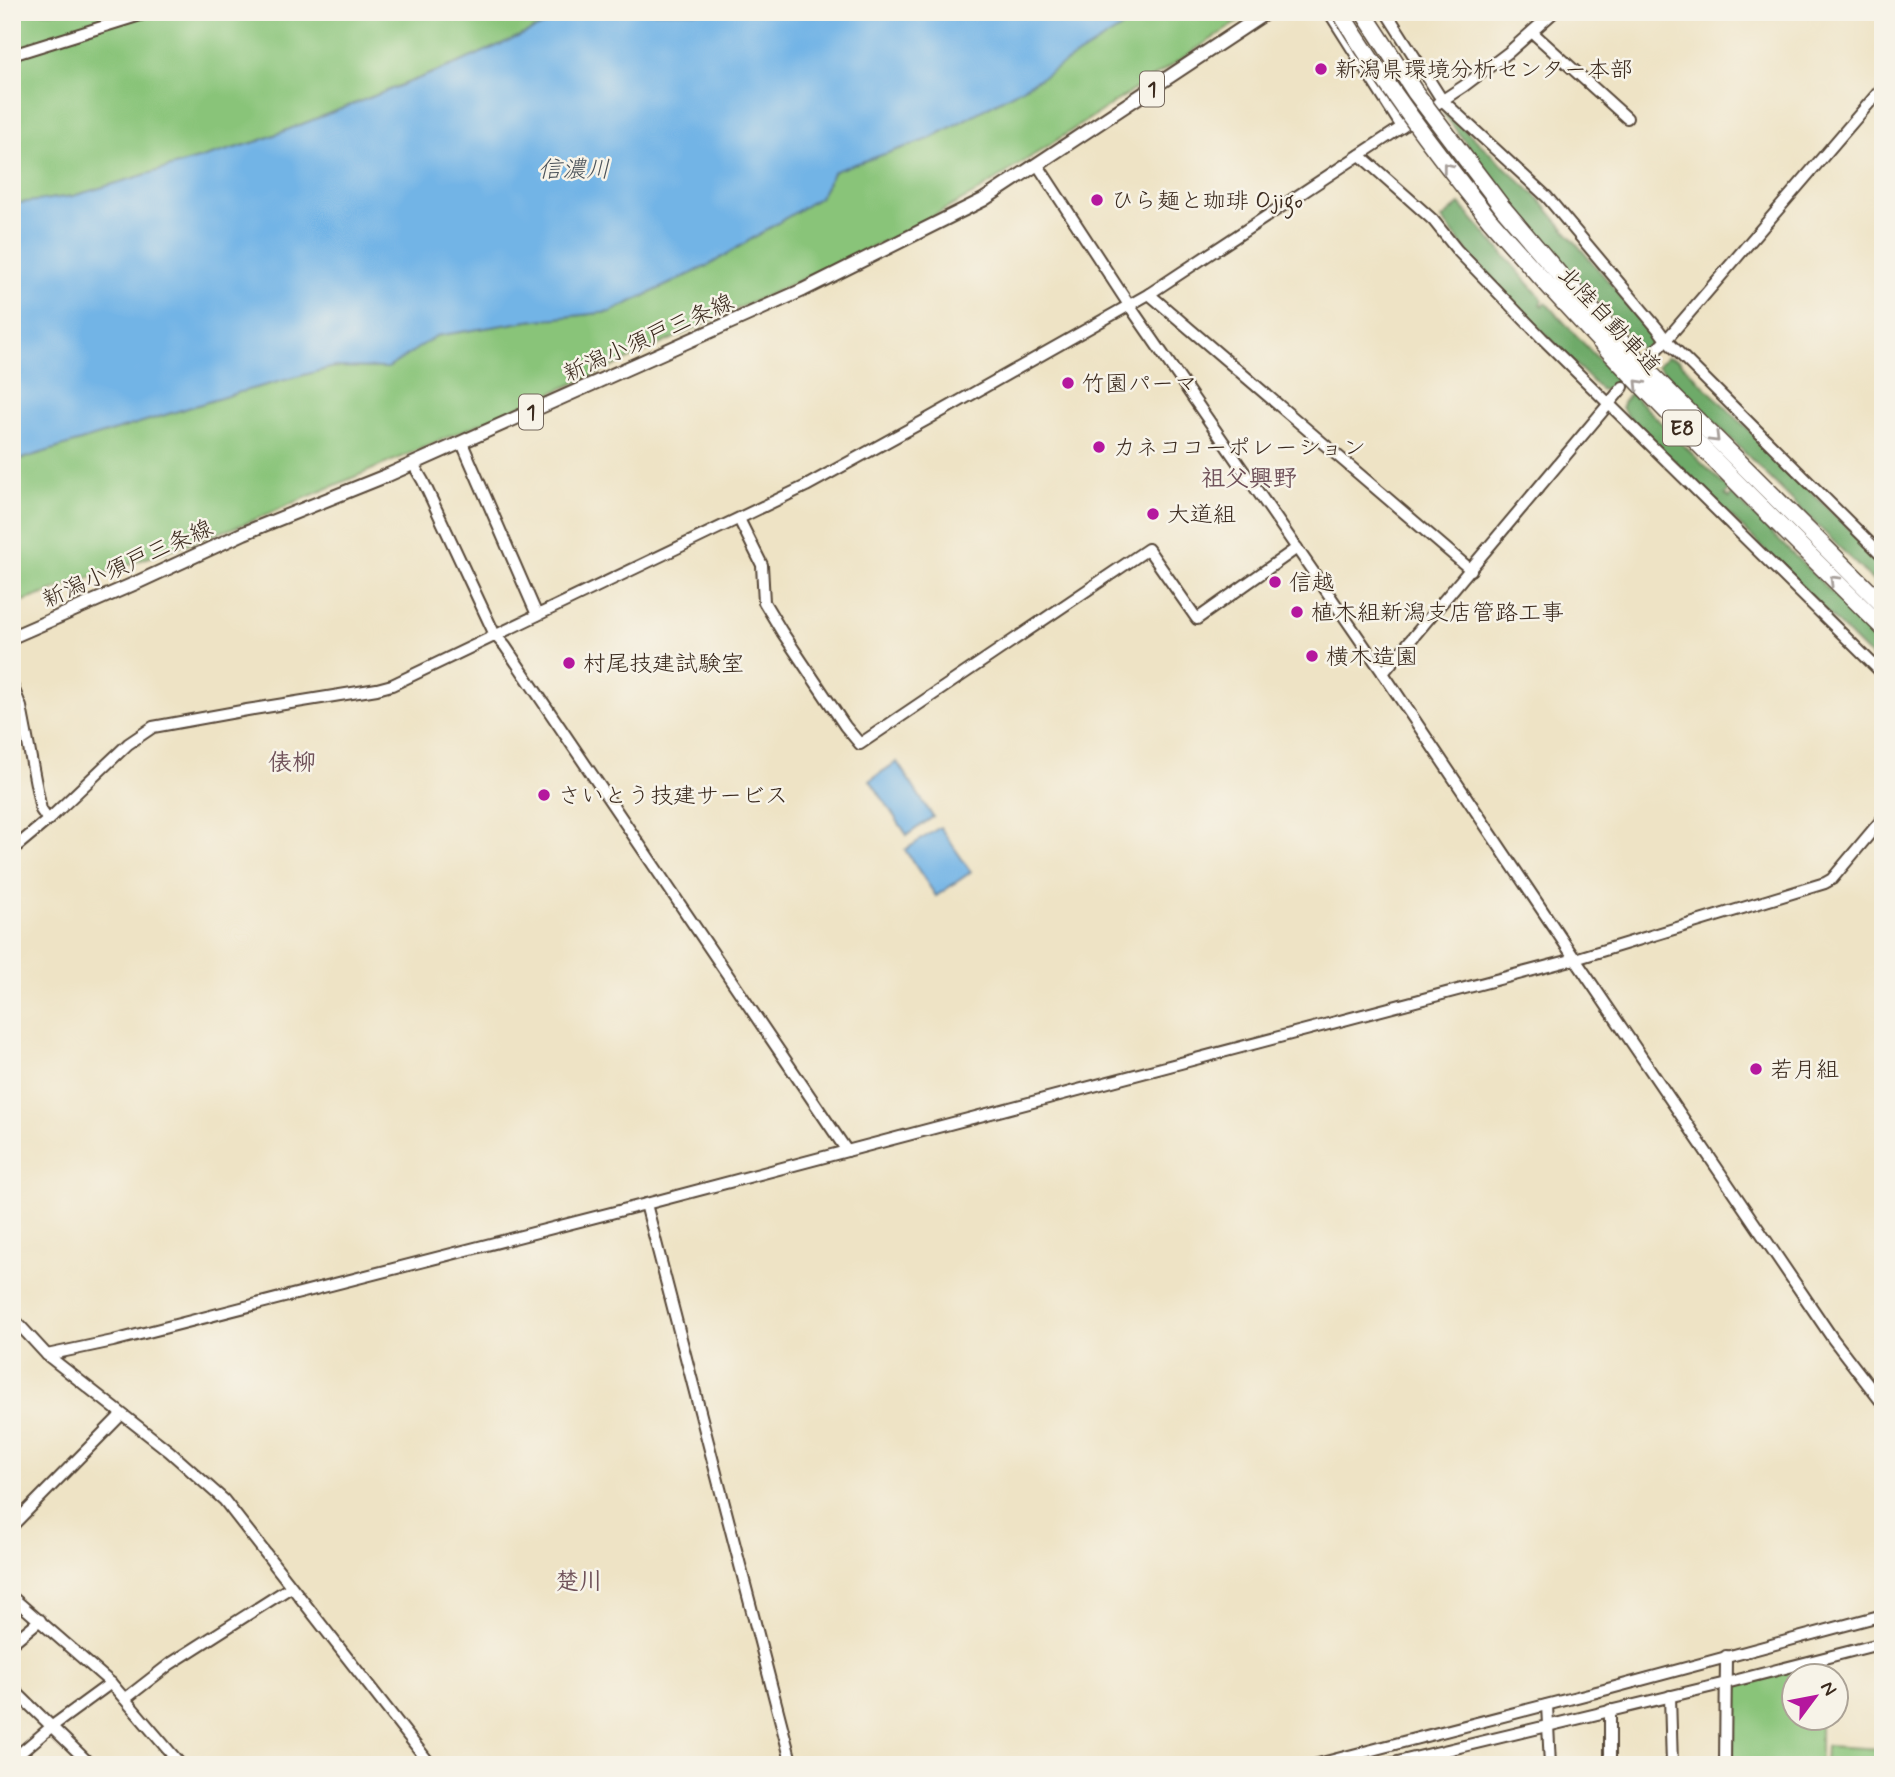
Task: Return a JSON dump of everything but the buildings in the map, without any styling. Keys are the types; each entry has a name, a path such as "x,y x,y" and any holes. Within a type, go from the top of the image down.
{"highway":[{"name":"北陸自動車道","path":"1340,12 1399,102 1443,162 1553,293 1643,388 1883,628"},
{"name":"北陸自動車道","path":"1363,12 1415,92 1503,208 1565,281 1653,376 1883,605"}],"main road":[{"name":"新潟小須戸三条線","path":"12,637 244,533 461,443 803,290 983,200 1267,12"}],"street":[{"path":"12,55 150,12"},
{"path":"1329,12 1402,127"},
{"path":"1340,31 1371,12"},
{"path":"1386,12 1443,100 1546,197 1666,340 1883,556"},
{"path":"12,850 48,820 128,744 153,727 377,690 392,685 806,486 926,421 1149,294 1488,70 1554,12"},
{"path":"1532,32 1627,118"},
{"path":"1651,355 1883,87"},
{"path":"1360,155 1433,220 1457,250 1542,338 1883,674"},
{"path":"1037,164 1129,305 1383,673 1833,1339 1883,1404"},
{"path":"1149,294 1471,570"},
{"path":"1383,673 1623,387"},
{"path":"461,443 537,615"},
{"path":"413,464 495,635 847,1151"},
{"path":"739,519 762,565 764,602 845,726 860,744 1148,550 1197,619 1297,548"},
{"path":"12,685 22,707 41,810 48,820"},
{"path":"47,1355 113,1341 646,1204 1575,959 1825,883 1832,879 1883,818"},
{"path":"646,1204 792,1765"},
{"path":"12,1318 47,1355 169,1451 224,1500 431,1765"},
{"path":"12,1526 121,1415"},
{"path":"125,1699 170,1664 291,1587"},
{"path":"12,1597 111,1683 181,1765"},
{"path":"1314,1765 1883,1615"},
{"path":"12,1643 40,1620"},
{"path":"1385,1765 1883,1643"},
{"path":"1725,1765 1726,1656"},
{"path":"12,1760 51,1727 111,1683"},
{"path":"12,1688 91,1765"},
{"path":"1670,1696 1672,1765"},
{"path":"1547,1705 1550,1765"},
{"path":"1610,1710 1610,1765"}],"green space":[{"path":"12,12 574,12 461,62 259,141 73,196 12,204"},
{"path":"1147,12 1253,12 974,194 900,234 587,378 244,524 12,605 12,462 240,392 334,367 384,368 436,336 528,321 610,312 709,265 820,197 834,171 929,139 1039,79"},
{"path":"1446,112 1536,196 1650,330 1651,342 1645,353 1516,206 1443,113"},
{"path":"1460,204 1543,300 1540,304 1542,306 1546,303 1619,381 1613,387 1608,390 1600,389 1478,264 1442,219"},
{"path":"1667,357 1678,360 1883,563 1883,591 1657,365"},
{"path":"1631,393 1729,490 1725,495 1729,498 1732,494 1883,643 1883,669 1626,415 1623,402"},
{"path":"1780,1671 1780,1732 1820,1732 1820,1765 1732,1765 1733,1696 1742,1681"},
{"path":"1826,1746 1883,1749 1883,1765 1825,1765"}],"water":[{"name":"信濃川","path":"574,12 1147,12 1039,79 929,139 834,171 820,197 709,265 610,312 528,321 436,336 388,368 334,367 240,392 12,462 12,204 73,196 259,141 461,62"},
{"path":"897,762 933,817 907,835 870,780"},
{"path":"940,827 971,872 936,896 905,850"}],"place":[{"name":"新潟県環境分析センター本部","path":"1321,69"},
{"name":"ひら麺と珈琲 Ojigo","path":"1097,200"},
{"name":"竹園パーマ","path":"1068,383"},
{"name":"カネココーポレーション","path":"1099,447"},
{"name":"大道組","path":"1153,514"},
{"name":"信越","path":"1275,582"},
{"name":"植木組新潟支店管路工事","path":"1297,612"},
{"name":"横木造園","path":"1312,656"},
{"name":"村尾技建試験室","path":"569,663"},
{"name":"さいとう技建サービス","path":"544,795"},
{"name":"若月組","path":"1756,1069"}],"district":[{"name":"祖父興野","path":"1249,478"},
{"name":"俵柳","path":"292,762"},
{"name":"楚川","path":"579,1581"}]}
